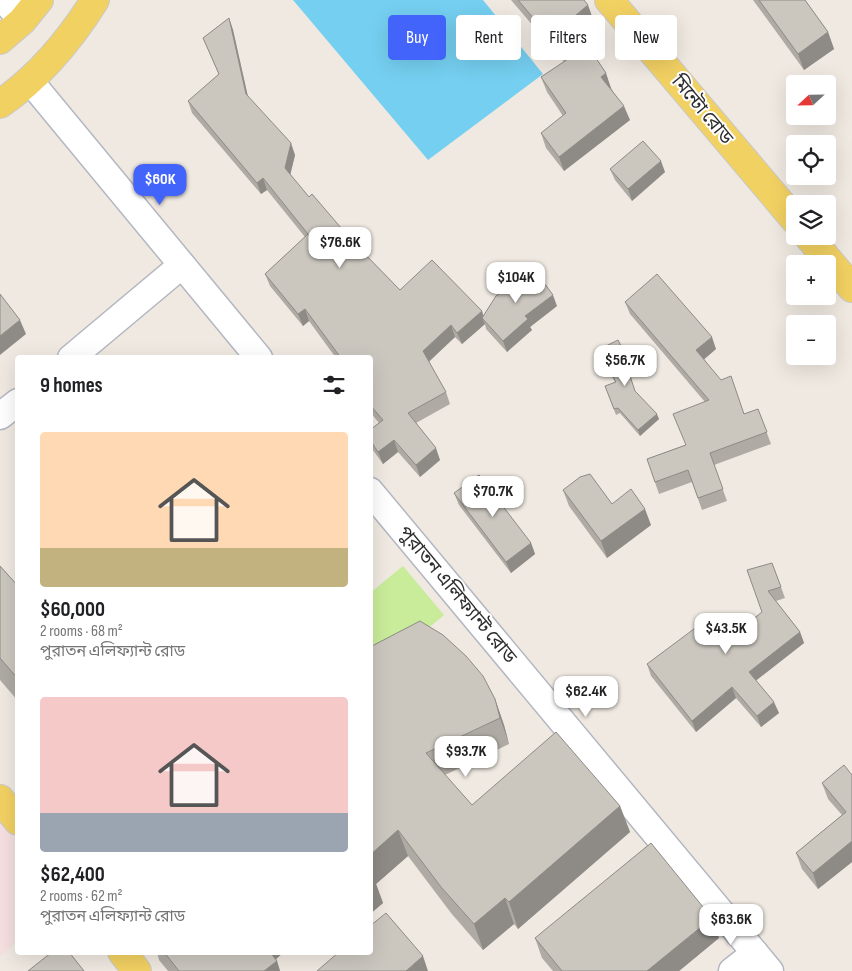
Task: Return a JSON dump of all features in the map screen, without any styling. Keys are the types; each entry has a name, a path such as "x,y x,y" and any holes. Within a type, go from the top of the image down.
{"main road":[{"path":"0,104 30,81 58,52 95,0"},
{"name":"মিন্টো রোড","path":"609,0 786,209"},
{"path":"0,40 30,10"},
{"path":"816,245 852,288"},
{"path":"0,799 15,817"},
{"path":"124,955 137,971"}],"street":[{"path":"4,0 30,10"},
{"path":"30,81 257,355"},
{"path":"75,355 182,265"},
{"path":"0,416 15,404"},
{"name":"পুরাতন এলিফ্যান্ট রোড","path":"373,494 763,962 732,971"}],"shaded area":[{"path":"0,815 15,832 15,944 0,956"}],"green space":[{"path":"403,566 444,615 373,674 373,591"}],"water":[{"path":"293,0 483,0 495,15 456,15 456,60 521,60 521,47 543,74 428,160"}],"building":[{"path":"518,0 584,0 588,5 576,15 531,15"},
{"path":"759,0 805,0 828,32 798,54"},
{"path":"229,18 246,94 291,143 285,168 309,197 312,194 354,243 400,290 432,260 482,311 457,333 451,325 423,351 446,392 408,413 436,448 416,465 394,440 378,452 373,444 373,428 383,420 373,408 373,355 339,355 305,309 298,314 265,274 308,234 263,178 257,183 188,101 219,74 203,38"},
{"path":"566,60 597,60 606,73 601,77 624,106 559,157 541,133 566,113 541,77"},
{"path":"643,141 661,161 628,189 610,169"},
{"path":"533,268 553,295 525,316 528,319 503,341 482,318 496,296"},
{"path":"657,274 712,337 696,350 721,380 731,376 744,414 758,409 767,432 710,453 723,489 698,498 688,470 655,482 647,459 686,445 673,414 709,400 625,302"},
{"path":"0,294 20,320 0,336"},
{"path":"618,340 631,365 627,367 635,391 657,414 638,430 618,408 614,409 605,386 616,382 598,350"},
{"path":"590,474 612,504 631,489 645,509 601,541 563,490 580,477"},
{"path":"479,475 531,543 506,562 454,493"},
{"path":"772,563 781,587 768,591 800,632 749,672 774,702 757,716 732,687 692,721 647,664 710,617 727,640 762,612 747,570"},
{"path":"0,566 15,583 15,676 0,658"},
{"path":"420,621 443,635 466,656 483,676 495,699 500,718 426,753 472,805 556,732 620,806 509,902 505,898 474,924 441,887 398,830 373,852 373,645"},
{"path":"844,765 852,775 852,841 813,873 796,853 846,812 822,783"},
{"path":"651,843 712,918 647,971 562,971 535,938"},
{"path":"386,913 423,956 406,971 317,971 336,955 373,955 373,924"},
{"path":"48,955 71,955 84,971 28,971"},
{"path":"166,955 272,955 277,961 264,971 179,971"}]}
